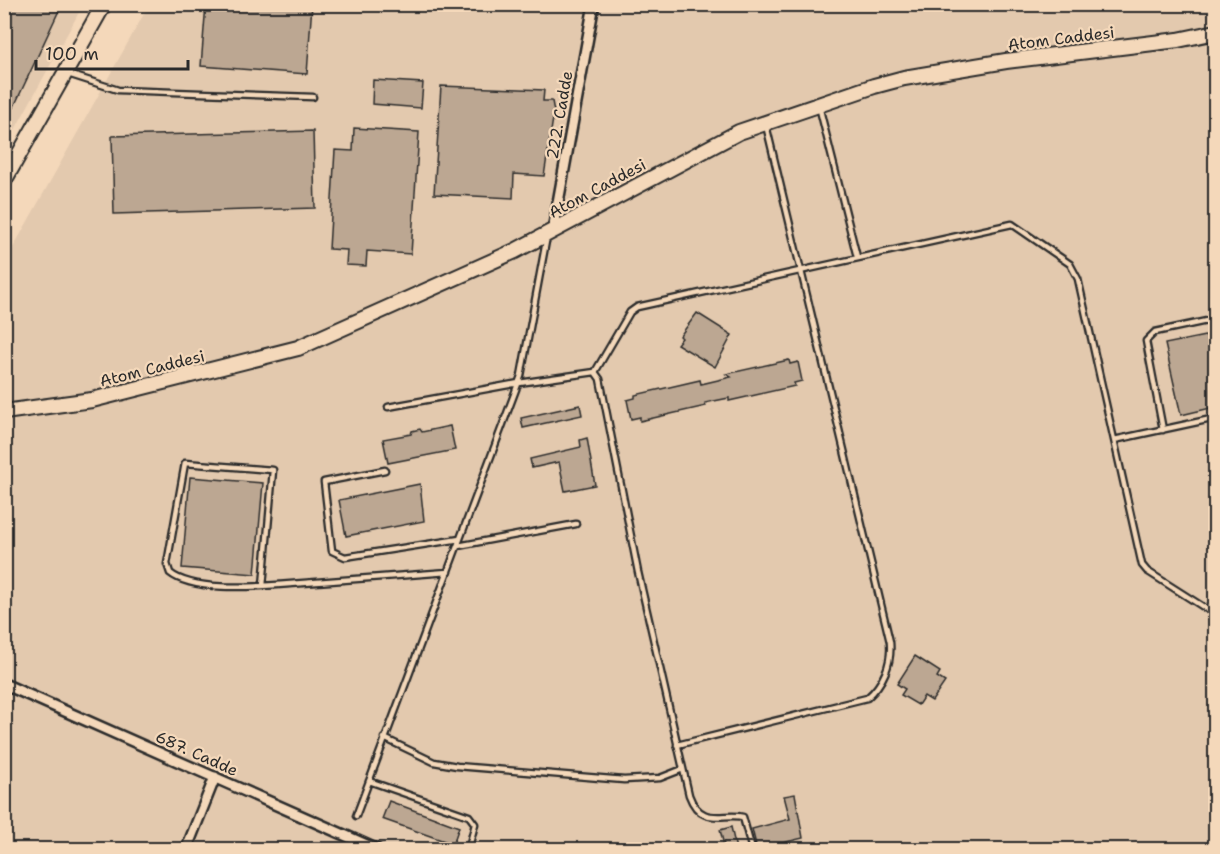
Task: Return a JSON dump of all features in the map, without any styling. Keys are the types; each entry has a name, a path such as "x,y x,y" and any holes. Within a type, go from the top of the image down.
{"street":[{"path":"4,181 104,4"},
{"name":"222. Cadde","path":"550,232 594,4"},
{"name":"Atom Caddesi","path":"4,412 92,400 298,348 515,251 692,155 765,122 904,78 1215,32"},
{"name":"687. Cadde","path":"4,684 378,849"},
{"path":"186,849 214,777"}],"lane":[{"path":"65,73 118,90 313,97"},
{"path":"819,106 856,257"},
{"path":"677,745 867,698 884,679 889,661 890,642 765,122"},
{"path":"595,372 634,309 856,257 1007,224 1015,225 1070,264 1078,279 1142,565 1147,571 1215,615"},
{"path":"356,816 519,383 550,232"},
{"path":"1163,430 1146,341 1155,332 1215,319"},
{"path":"388,407 519,383 595,372"},
{"path":"595,372 600,379 638,572 677,745 694,806 716,818 743,817 752,849"},
{"path":"1114,440 1215,418"},
{"path":"263,586 273,470 185,463 167,564 170,573 180,579 233,587 263,586 448,572"},
{"path":"385,470 324,482 322,487 332,551 345,557 460,539"},
{"path":"458,546 576,525"},
{"path":"384,738 434,762 457,766 624,780 660,778 683,769"},
{"path":"369,781 469,816 475,824 469,847"}],"shaded area":[{"path":"5,5 83,5 5,148"},
{"path":"149,5 1215,5 1215,849 5,850 5,262"}],"building":[{"path":"4,4 62,4 4,128"},
{"path":"206,4 312,4 307,74 201,66"},
{"path":"373,80 423,83 421,108 372,104"},
{"path":"441,86 544,90 543,101 552,101 554,112 544,176 514,174 513,198 434,194"},
{"path":"354,128 419,132 411,254 367,251 366,266 346,265 347,250 329,249 335,150 353,151"},
{"path":"313,131 315,208 114,214 112,136"},
{"path":"697,313 732,335 715,367 677,344 682,338 680,336"},
{"path":"1215,334 1215,407 1181,415 1165,344"},
{"path":"789,360 790,364 798,362 802,381 794,383 795,386 729,401 729,398 705,403 706,406 640,421 640,417 631,419 627,400 635,398 635,395 700,380 701,384 731,377 726,374"},
{"path":"580,405 582,415 523,428 521,418"},
{"path":"450,426 455,450 388,463 383,439 411,434 412,431 420,429 422,432"},
{"path":"587,438 595,485 565,491 559,462 532,468 530,459 581,447 580,440"},
{"path":"190,477 263,483 255,574 182,568"},
{"path":"420,484 424,521 346,536 339,500"},
{"path":"915,656 940,672 937,677 945,682 932,701 924,696 918,705 901,695 905,689 897,684"},
{"path":"795,794 803,838 757,849 752,829 790,819 784,796"},
{"path":"389,801 459,827 453,844 382,819"},
{"path":"731,827 736,849 725,849 720,830"}]}
